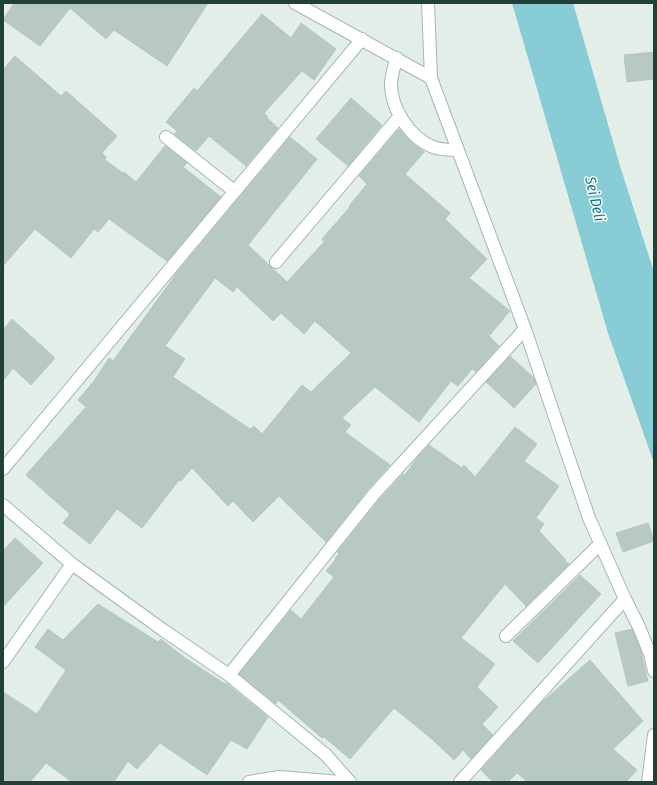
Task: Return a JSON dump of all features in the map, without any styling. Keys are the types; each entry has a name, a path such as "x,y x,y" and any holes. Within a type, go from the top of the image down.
{"street":[{"path":"295,3 362,38 431,78"},
{"path":"428,3 431,78 525,329 589,518 642,634 650,654 654,671"},
{"path":"3,469 362,38"},
{"path":"397,58 392,70 391,84 394,101 400,116 410,130 421,141 433,147 446,150 458,150"},
{"path":"276,262 400,116"},
{"path":"166,137 234,191"},
{"path":"229,675 374,494 525,329"},
{"path":"3,505 72,564 163,630 229,675 326,756 350,782"},
{"path":"506,636 600,544"},
{"path":"3,662 72,564"},
{"path":"460,782 625,599"},
{"path":"648,782 654,735"},
{"path":"249,782 279,777 341,782"}],"water":[{"name":"Sei Deli","path":"512,3 573,3 620,166 654,272 654,463 608,333"}],"building":[{"path":"14,3 208,3 167,66 114,30 106,39 70,8 40,46 3,20"},
{"path":"262,14 291,38 301,23 336,49 314,80 302,71 264,113 268,117 267,118 278,128 246,166 209,136 196,151 174,134 177,131 166,122 194,88 197,91"},
{"path":"654,52 654,79 627,82 624,55"},
{"path":"15,56 61,96 66,91 117,136 102,153 106,157 105,160 123,173 124,172 136,182 165,146 187,163 183,167 221,197 167,261 109,219 98,232 94,229 71,258 35,229 3,266 3,70"},
{"path":"351,98 382,125 348,166 316,139"},
{"path":"399,129 411,142 424,152 405,174 450,213 445,219 487,259 469,278 510,311 489,336 499,346 476,372 472,369 458,386 451,381 419,422 375,387 342,418 351,425 345,432 390,465 368,489 326,542 279,496 253,522 233,501 228,506 192,468 181,481 179,480 142,528 117,509 90,544 63,523 70,514 26,475 86,407 78,400 94,381 109,358 113,361 179,270 290,137 317,159 248,245 287,282 324,242 322,239 350,207 349,206 367,184 359,176","holes":["215,278 233,292 237,287 273,321 281,313 304,334 315,321 351,353 311,392 302,385 262,434 254,426 250,429 173,377 185,359 165,346"]},
{"path":"12,319 55,358 31,385 13,368 3,381 3,330"},
{"path":"510,356 534,378 536,384 514,408 486,382"},
{"path":"515,427 537,444 524,461 559,486 536,518 544,524 539,531 569,564 526,606 505,584 461,638 495,664 477,687 498,707 482,724 493,735 471,759 463,750 454,760 433,740 394,708 350,759 324,737 322,738 278,700 276,704 239,674 291,610 301,619 334,577 326,571 339,554 337,552 380,499 403,474 405,475 417,458 429,445 462,468 464,465 475,477"},
{"path":"648,523 654,541 623,552 616,533"},
{"path":"15,538 43,563 3,607 3,551"},
{"path":"580,575 601,594 538,663 513,641"},
{"path":"98,604 158,642 161,639 185,658 225,684 226,683 268,717 247,749 231,740 207,775 160,743 137,769 128,761 114,782 72,782 46,763 30,782 3,782 3,692 37,714 66,670 35,647 48,629 63,640"},
{"path":"632,629 641,651 648,681 628,686 615,633"},
{"path":"590,660 643,721 613,749 637,770 626,782 528,782 517,773 508,782 493,782 481,770 540,704"}]}
